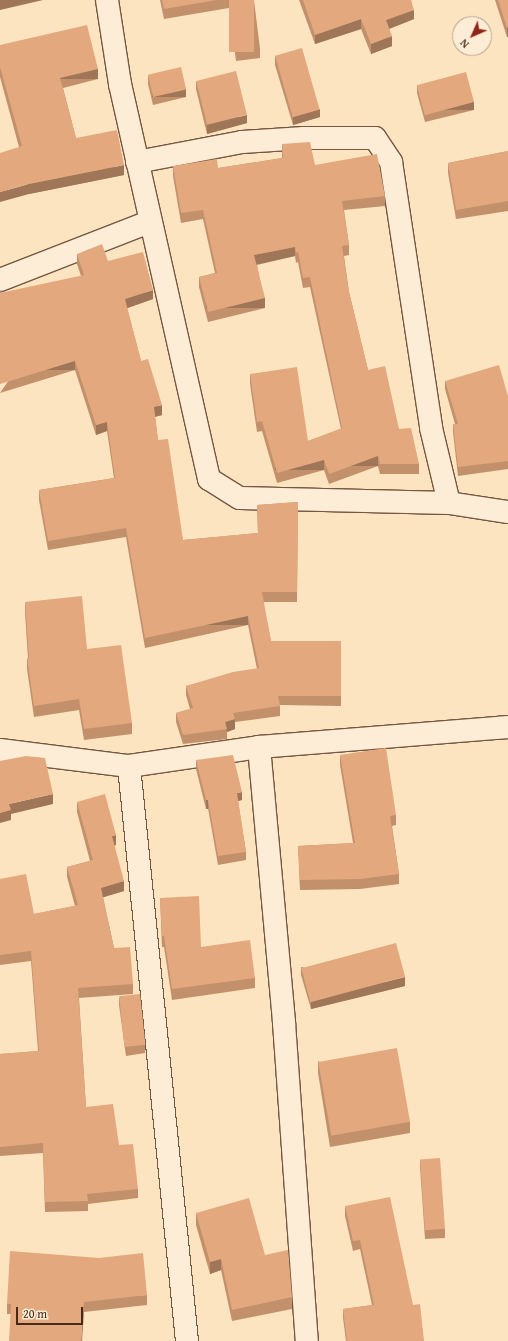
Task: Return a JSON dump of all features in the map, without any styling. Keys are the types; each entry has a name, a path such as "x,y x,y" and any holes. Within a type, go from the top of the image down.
{"street":[{"path":"107,0 120,84 149,222 209,479 240,498 449,503 508,512"},
{"path":"137,162 242,142 312,138 375,138 390,162 431,428 449,503"},
{"path":"0,280 149,222"},
{"path":"0,750 129,766 259,747 508,727"},
{"path":"259,747 284,1023 307,1341"},
{"path":"129,766 187,1341"}],"building":[{"path":"162,0 217,0 164,9"},
{"path":"229,0 254,0 254,52 229,52"},
{"path":"303,0 411,0 414,10 386,20 392,36 371,44 361,19 315,35"},
{"path":"498,0 508,0 507,28"},
{"path":"87,25 98,69 60,78 76,138 117,130 124,165 29,184 0,192 0,153 22,146 0,67 0,45"},
{"path":"302,48 320,110 293,117 275,56"},
{"path":"181,67 186,89 153,97 148,75"},
{"path":"236,71 247,115 207,125 196,81"},
{"path":"466,72 474,102 425,115 417,85"},
{"path":"310,142 315,165 377,154 385,196 342,201 349,245 342,246 349,292 368,370 385,366 399,429 411,428 419,464 380,464 378,456 329,474 324,460 277,473 262,421 257,422 250,374 297,367 308,441 342,428 310,277 303,278 298,252 296,253 295,247 254,255 265,298 208,312 199,277 217,273 203,210 181,213 173,166 217,159 218,168 283,158 282,144"},
{"path":"508,151 508,201 456,210 448,163"},
{"path":"102,244 108,261 143,252 153,290 125,299 141,361 148,359 162,405 154,407 158,440 168,439 183,540 258,533 257,505 298,502 297,592 262,592 271,641 341,641 341,696 278,696 280,706 233,713 235,719 225,722 227,729 183,735 176,713 193,708 186,686 233,672 259,668 248,616 145,638 126,528 48,541 39,490 115,478 107,422 96,425 75,361 0,384 0,293 84,275 77,254"},
{"path":"499,365 508,396 508,461 458,467 453,424 458,424 445,381"},
{"path":"82,596 87,649 121,645 132,723 84,729 79,699 34,706 27,658 29,658 25,602"},
{"path":"386,748 396,815 390,816 399,874 360,879 300,880 298,846 355,843 340,755"},
{"path":"233,755 242,792 237,793 246,852 218,856 208,800 206,800 196,760"},
{"path":"26,756 45,758 53,794 9,804 11,810 0,813 0,761"},
{"path":"105,794 116,835 112,836 124,881 101,888 114,948 130,947 133,984 78,988 86,1107 113,1104 119,1145 133,1144 138,1189 87,1194 88,1201 45,1202 43,1143 0,1147 0,1054 39,1051 31,951 0,955 0,879 26,874 34,914 78,905 67,867 93,860 77,802"},
{"path":"199,896 201,947 250,940 255,978 172,989 164,936 162,936 160,898"},
{"path":"396,943 405,977 310,1002 301,968"},
{"path":"140,994 145,1045 124,1047 119,996"},
{"path":"397,1048 410,1122 331,1136 318,1062"},
{"path":"440,1158 445,1229 425,1230 420,1159"},
{"path":"390,1197 413,1305 420,1304 424,1341 347,1341 343,1309 374,1305 360,1240 353,1241 345,1206"},
{"path":"249,1198 265,1255 288,1250 292,1297 232,1310 221,1259 210,1262 196,1213"},
{"path":"10,1251 99,1258 143,1253 147,1295 84,1302 81,1341 9,1341 11,1304 7,1304"}]}
